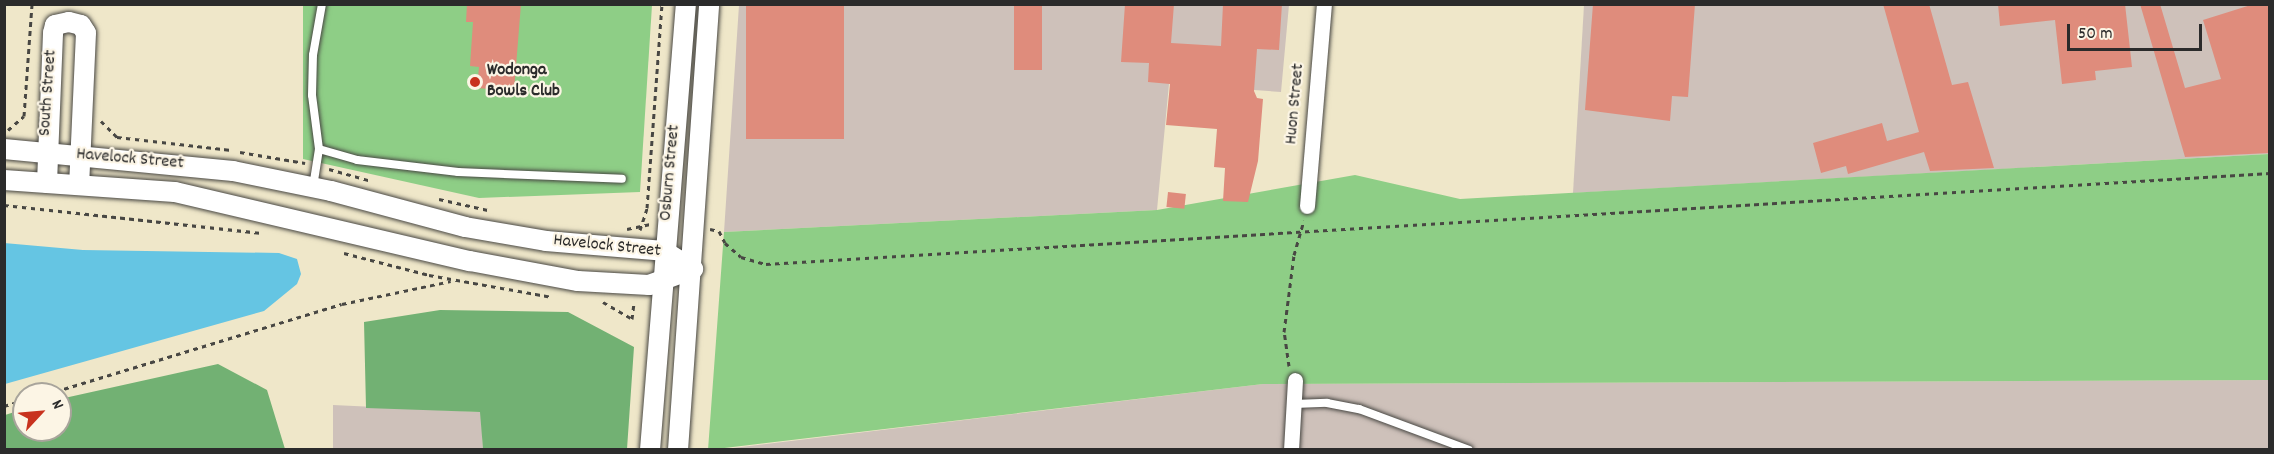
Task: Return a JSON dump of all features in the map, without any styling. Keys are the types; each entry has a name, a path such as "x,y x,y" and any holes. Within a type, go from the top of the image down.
{"street":[{"name":"Osburn Street","path":"650,450 660,284 686,4"},
{"name":"Osburn Street","path":"678,450 693,269 709,4"},
{"name":"Huon Street","path":"1308,206 1324,4"},
{"name":"South Street","path":"45,153 53,33 57,24 69,22 81,25 86,36 79,185"},
{"name":"Havelock Street","path":"4,149 192,165 312,187 465,227 555,242 664,250 693,269"},
{"path":"45,153 47,183"},
{"name":"Havelock Street","path":"4,180 175,192 549,276 636,286 660,284 693,269"},
{"path":"1291,450 1295,380"}],"lane":[{"path":"312,187 319,149 312,75 322,4"},
{"path":"319,149 357,160 458,171 622,179"},
{"path":"1294,404 1327,403 1359,409 1469,450"}],"path":[{"path":"4,130 24,116 32,4"},
{"path":"641,224 646,216 662,4"},
{"path":"716,229 732,251 759,264 2270,173"},
{"path":"4,205 210,225 268,234"},
{"path":"1295,380 1286,358 1284,332 1299,230"},
{"path":"72,387 274,327 342,304 456,280 336,250"}],"shaded area":[{"path":"739,5 1289,5 1281,92 1169,84 1157,210 724,232"},
{"path":"1584,5 2269,5 2269,154 1573,193"},
{"path":"2270,380 2269,450 717,450 1263,384"},
{"path":"333,405 481,412 483,449 333,449"}],"green space":[{"name":"Wodonga Bowls Club","path":"303,5 652,5 640,192 479,198 303,159"},
{"path":"2269,154 2269,380 1263,384 708,450 724,232 1157,210 1355,175 1460,199"},
{"path":"440,310 568,312 634,347 627,449 483,449 480,412 366,408 364,322"},
{"path":"218,364 267,390 285,449 5,449 5,415 12,413 12,442 72,442 72,396"}],"water":[{"path":"4,243 83,250 279,253 297,259 301,274 297,284 264,311 5,384"}],"building":[{"path":"467,4 521,4 514,91 477,88 479,67 470,66 473,22 466,22"},
{"path":"746,4 844,4 844,139 746,139"},
{"path":"1014,4 1042,4 1042,70 1014,70"},
{"path":"1125,4 1174,4 1171,43 1221,46 1223,4 1282,4 1279,50 1257,49 1254,91 1257,98 1263,99 1258,161 1248,202 1223,201 1225,168 1214,167 1217,129 1166,125 1170,84 1148,82 1149,63 1121,62"},
{"path":"1593,4 1695,4 1688,97 1672,96 1670,121 1585,110"},
{"path":"1883,4 1929,4 1952,85 1968,82 1994,168 1930,171 1924,152 1848,174 1846,166 1821,173 1813,143 1882,123 1887,141 1919,132"},
{"path":"1998,4 2125,4 2132,67 2095,71 2096,80 2062,84 2055,20 2000,26"},
{"path":"2140,4 2160,4 2185,88 2221,79 2203,20 2254,4 2270,4 2270,153 2185,157"},
{"path":"1168,192 1186,194 1184,209 1166,207"}],"place":[{"name":"Wodonga Bowls Club","path":"475,82"}]}
